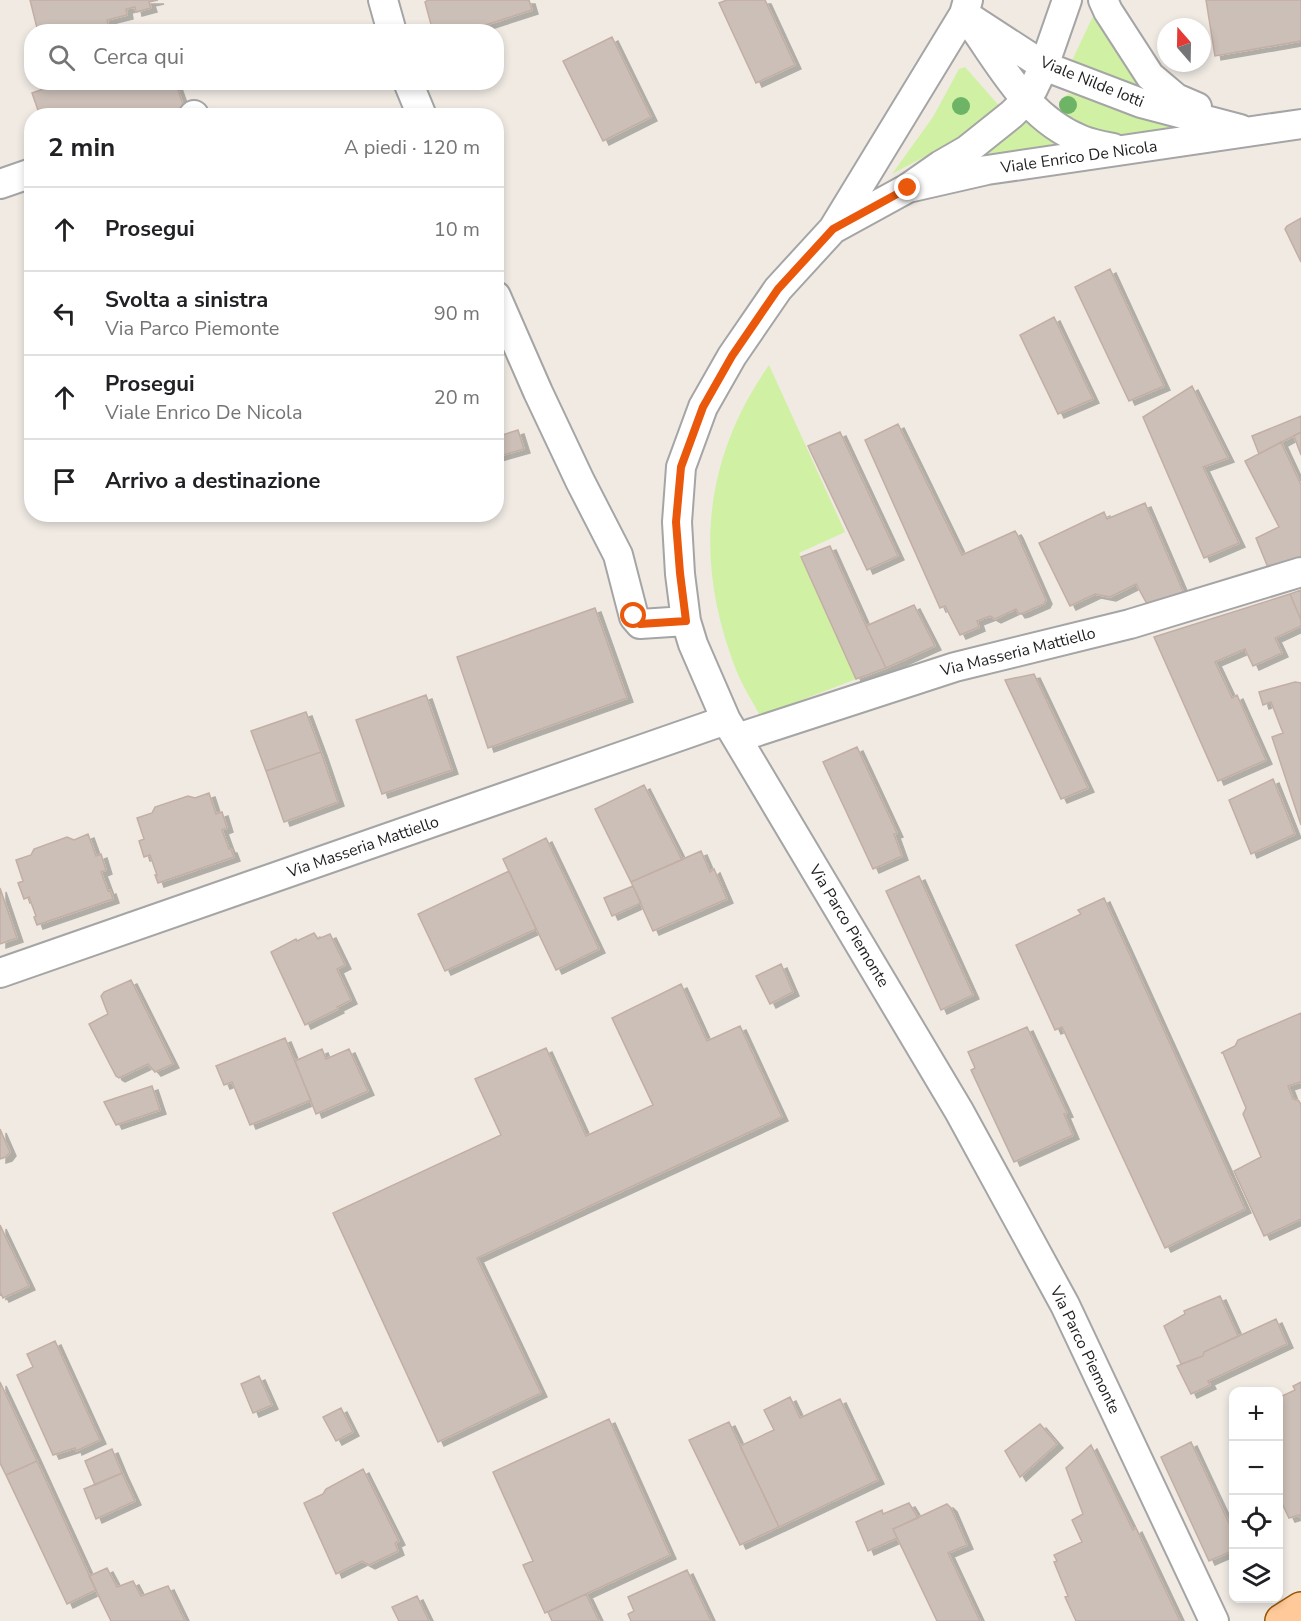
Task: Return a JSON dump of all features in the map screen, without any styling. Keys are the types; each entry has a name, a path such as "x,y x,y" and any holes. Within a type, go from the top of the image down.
{"main road":[{"path":"1282,1621 1301,1609"}],"street":[{"path":"383,0 390,24"},
{"path":"1044,66 1067,0"},
{"path":"1103,0 1150,76 1176,98 1251,132"},
{"path":"833,229 966,7 1026,100 1052,124 1083,141 1121,150"},
{"name":"Viale Nilde Iotti","path":"966,7 1044,66 1141,102 1251,132 1301,124"},
{"name":"Viale Enrico De Nicola","path":"833,229 908,188 967,150 1026,100 1044,66"},
{"path":"411,90 419,108"},
{"name":"Viale Enrico De Nicola","path":"908,188 987,170 1251,132"},
{"path":"0,184 24,176"},
{"name":"Via Parco Piemonte","path":"833,229 778,289 732,356 699,417 681,467 676,522 686,621 693,644 732,729 959,1111 1065,1305 1214,1621"},
{"path":"504,314 580,481 618,555 634,616 640,624 686,621"},
{"name":"Via Masseria Mattiello","path":"0,973 732,729 956,667 1130,624 1301,572"}],"green space":[{"path":"1094,14 1149,95 1069,67"},
{"path":"965,67 1002,109 956,140 892,174 933,117 959,69"},
{"path":"1068,94 1088,95 1137,112 1176,130 1123,135 1073,124 1061,115 1059,102"},
{"path":"1022,119 1063,148 984,157"},
{"path":"769,365 845,532 799,553 856,679 760,716 737,673 725,637 712,576 710,546 711,516 724,455 742,409"}],"building":[{"path":"30,0 158,0 149,2 151,8 136,12 135,7 126,9 127,15 107,20 108,24 36,24"},
{"path":"428,0 529,0 532,10 489,24 431,24 425,2"},
{"path":"727,0 765,0 795,65 756,83 719,3"},
{"path":"1206,0 1301,0 1301,41 1215,56 1211,18 1209,18"},
{"path":"612,37 651,117 603,141 563,61"},
{"path":"40,90 178,90 184,108 37,108 32,93"},
{"path":"1301,218 1301,262 1285,229"},
{"path":"1110,269 1164,386 1129,401 1075,287"},
{"path":"1054,317 1093,399 1058,414 1020,335"},
{"path":"1192,386 1228,458 1203,467 1239,543 1204,558 1143,417"},
{"path":"1301,416 1301,432 1259,454 1252,436"},
{"path":"898,424 962,555 1015,531 1046,600 1044,604 1019,614 1016,609 995,619 990,616 977,621 979,627 960,635 945,606 940,608 865,440"},
{"path":"518,430 524,449 504,455 504,434"},
{"path":"840,432 898,556 867,570 808,446"},
{"path":"1301,432 1301,455 1294,436"},
{"path":"1281,442 1301,485 1301,564 1271,575 1256,538 1279,527 1245,461"},
{"path":"1145,503 1186,598 1152,613 1136,584 1110,597 1095,594 1070,606 1039,543 1104,512 1107,519"},
{"path":"830,546 886,668 856,679 801,557"},
{"path":"1301,590 1301,620 1290,594"},
{"path":"1290,594 1301,620 1301,626 1275,638 1282,653 1253,666 1245,649 1215,662 1232,698 1237,695 1266,760 1218,781 1154,637"},
{"path":"914,605 935,646 886,668 866,626"},
{"path":"595,608 627,698 488,748 457,657"},
{"path":"1034,674 1088,788 1061,799 1005,680"},
{"path":"1295,682 1301,683 1301,825 1272,737 1283,733 1271,702 1263,705 1259,692"},
{"path":"426,695 452,770 382,794 356,720"},
{"path":"306,712 321,752 266,771 251,731"},
{"path":"857,747 897,833 894,834 902,856 873,869 823,762"},
{"path":"321,752 338,802 284,822 266,771"},
{"path":"1273,779 1295,834 1251,854 1229,800"},
{"path":"644,785 682,860 631,882 595,809"},
{"path":"209,793 216,814 222,812 227,828 222,830 234,857 158,883 150,855 144,857 139,841 144,839 137,818 152,813 155,807 188,796 195,798"},
{"path":"88,834 96,856 101,854 106,870 101,872 113,899 37,925 29,897 24,899 18,883 23,881 16,860 31,855 34,849 67,837 74,840"},
{"path":"546,838 599,949 556,970 503,859"},
{"path":"701,851 710,872 714,869 727,899 653,931 631,882"},
{"path":"509,871 536,929 445,971 418,914"},
{"path":"919,876 973,995 941,1010 886,891"},
{"path":"633,886 641,903 612,916 604,898"},
{"path":"0,888 17,938 0,944"},
{"path":"1104,898 1245,1209 1165,1248 1062,1027 1055,1030 1016,945 1081,914 1078,910"},
{"path":"314,933 318,939 330,934 345,965 337,969 351,1000 305,1025 271,952"},
{"path":"781,964 793,992 770,1004 756,976"},
{"path":"131,980 173,1064 155,1072 148,1064 119,1078 89,1024 108,1014 101,996 104,992"},
{"path":"681,984 707,1041 740,1026 782,1117 477,1258 541,1393 438,1442 333,1213 501,1135 475,1079 546,1048 586,1136 653,1105 612,1018"},
{"path":"1301,1013 1301,1083 1288,1086 1293,1099 1299,1101 1301,1105 1301,1219 1264,1236 1234,1171 1261,1157 1243,1114 1246,1108 1223,1053 1221,1053 1235,1046 1238,1040"},
{"path":"1027,1027 1067,1113 1064,1114 1073,1135 1014,1162 971,1070 975,1068 968,1052"},
{"path":"285,1038 311,1100 250,1125 232,1082 224,1085 216,1066"},
{"path":"322,1049 326,1059 349,1049 368,1091 316,1114 295,1061"},
{"path":"152,1086 160,1110 116,1125 104,1102"},
{"path":"0,1129 10,1152 6,1157 0,1159"},
{"path":"0,1225 29,1286 3,1298 0,1295"},
{"path":"1220,1296 1238,1336 1204,1352 1203,1356 1181,1364 1164,1326 1185,1314 1184,1311"},
{"path":"1276,1319 1287,1344 1208,1381 1210,1385 1191,1394 1177,1366 1203,1356 1204,1352"},
{"path":"55,1341 100,1440 76,1451 75,1448 53,1455 17,1375 33,1367 27,1354"},
{"path":"259,1376 272,1405 253,1413 241,1384"},
{"path":"0,1382 37,1461 6,1475 0,1463"},
{"path":"1301,1382 1301,1518 1299,1515 1289,1518 1283,1505 1283,1396 1295,1390 1293,1386"},
{"path":"790,1397 800,1418 840,1399 878,1480 779,1527 740,1446 774,1430 764,1410"},
{"path":"341,1408 353,1432 336,1441 323,1417"},
{"path":"609,1419 670,1555 545,1613 523,1565 533,1561 493,1472"},
{"path":"729,1422 779,1527 740,1545 689,1440"},
{"path":"1040,1424 1057,1444 1020,1477 1005,1451"},
{"path":"1191,1442 1229,1523 1229,1552 1209,1561 1161,1457"},
{"path":"1091,1445 1133,1530 1136,1528 1180,1621 1076,1621 1065,1597 1068,1596 1054,1562 1057,1561 1054,1555 1082,1542 1072,1520 1083,1514 1066,1468"},
{"path":"112,1449 122,1473 95,1485 85,1461"},
{"path":"37,1461 96,1590 67,1604 6,1475"},
{"path":"363,1469 399,1541 395,1543 398,1551 369,1565 362,1561 336,1574 304,1503"},
{"path":"122,1473 135,1501 96,1519 84,1489"},
{"path":"909,1503 918,1518 893,1529 897,1538 868,1551 856,1522 882,1510 883,1514"},
{"path":"947,1504 951,1508 967,1545 948,1553 980,1621 937,1621 893,1529"},
{"path":"107,1568 117,1587 133,1581 141,1596 168,1586 185,1621 111,1621 89,1576"},
{"path":"687,1570 711,1621 631,1621 628,1614 634,1611 628,1597"},
{"path":"586,1594 599,1621 552,1621 548,1612"},
{"path":"417,1596 429,1621 399,1621 392,1607"}],"route":[{"path":"634,616 640,624 686,621 676,522 681,467 703,407 732,356 778,289 833,229 908,188"}]}
